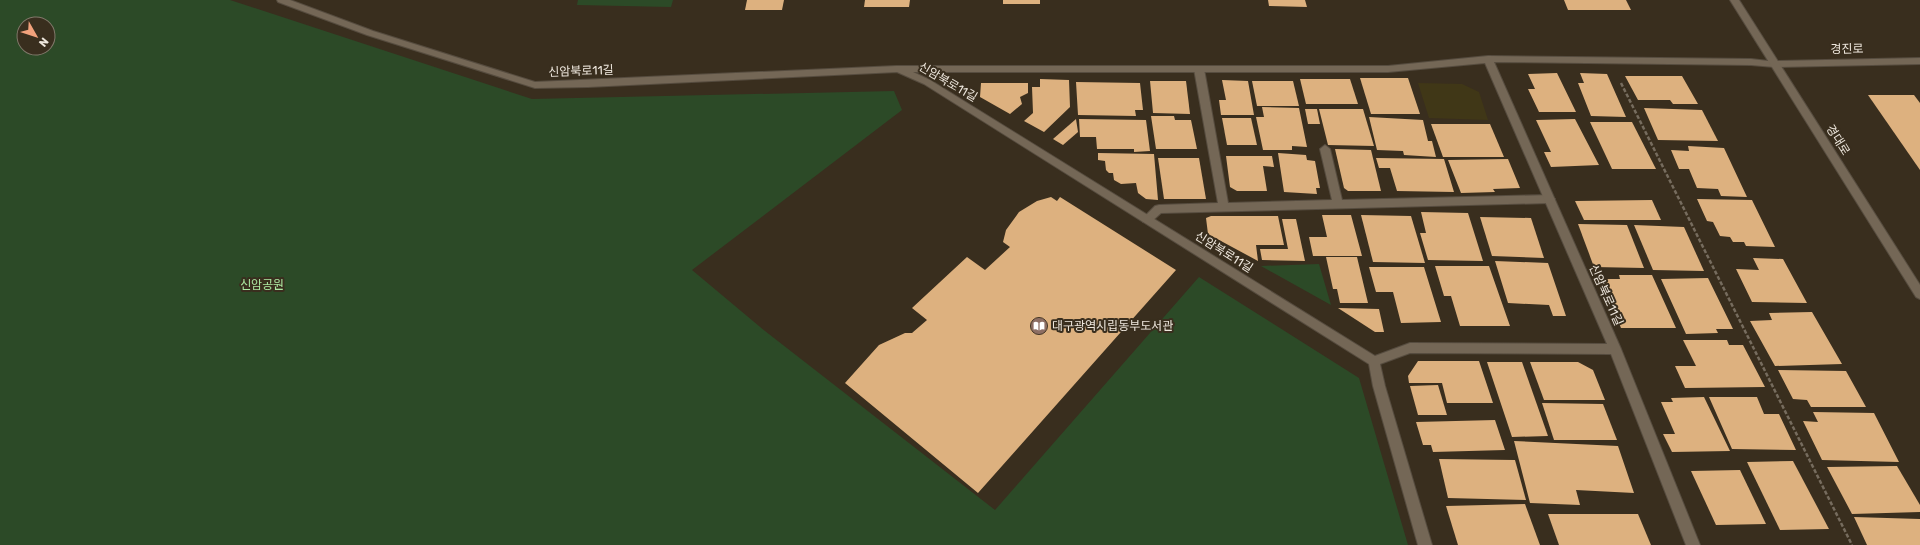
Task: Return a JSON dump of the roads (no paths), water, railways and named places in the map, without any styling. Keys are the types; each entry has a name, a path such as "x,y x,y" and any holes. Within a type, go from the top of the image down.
{"street":[{"name":"신암북로11길","path":"281,0 370,33 535,85 588,84 896,69 1388,68 1488,58 1751,62 1774,64"},
{"name":"경대로","path":"1734,0 1920,294"},
{"name":"신암북로11길","path":"1488,58 1615,349 1693,545"},
{"name":"경진로","path":"1774,64 1920,61"},
{"name":"신암북로11길","path":"896,69 927,82 1374,361"},
{"path":"1199,69 1224,208"},
{"path":"1325,149 1338,205"},
{"path":"1147,219 1159,209 1550,200"},
{"path":"1425,545 1379,386 1374,361 1410,348 1615,349"}],"place":[{"name":"대구광역시립동부도서관","path":"1039,326"}],"park label":[{"name":"신암공원","path":"262,285"}]}
